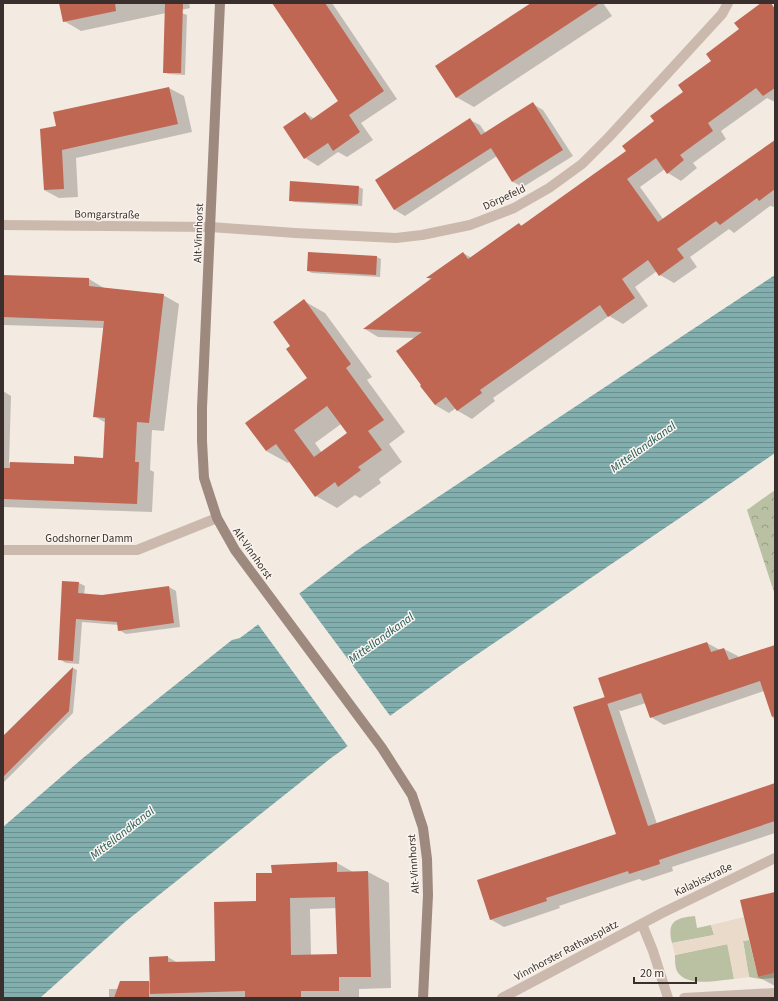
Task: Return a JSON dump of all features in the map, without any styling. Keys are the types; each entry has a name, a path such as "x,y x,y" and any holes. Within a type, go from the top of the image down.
{"street":[{"name":"Alt-Vinnhorst","path":"220,3 202,441 204,478 216,518 234,550 382,748 412,795 423,828 427,859 428,895 423,998"},
{"name":"Dörpefeld","path":"210,227 396,238 422,235 470,225 514,208 549,188 582,164 667,75 722,14 728,3"},
{"name":"Bomgarstraße","path":"3,225 210,227"},
{"name":"Godshorner Damm","path":"3,550 137,550 216,518"},
{"name":"Kalabisstraße","path":"642,924 775,858"},
{"name":"Vinnhorster Rathausplatz","path":"502,998 642,924"},
{"path":"642,924 654,951 668,998"},
{"path":"684,998 775,993"}],"green space":[{"path":"775,490 775,595 747,510"},
{"path":"695,916 697,928 711,925 714,935 672,943 671,930 674,922 682,918"},
{"path":"749,940 758,977 775,973 775,978 760,979 749,977 743,941"},
{"path":"728,944 734,979 703,982 695,981 688,980 681,976 677,971 675,965 675,955"}],"shaded area":[{"path":"744,917 749,940 743,941 749,977 734,979 727,944 675,955 672,943 714,935 711,925"}],"water":[{"name":"Mittellandkanal","path":"775,275 775,453 457,668 331,758 125,922 40,998 3,998 3,827 83,758 232,640 240,638 356,551"}],"pier":[{"path":"298,592 391,717 349,748 257,623"}],"building":[{"path":"59,3 115,3 116,11 63,22"},
{"path":"165,3 183,3 181,73 163,73"},
{"path":"272,3 325,3 384,91 349,115 360,132 333,151 328,143 304,159 283,127 305,112 311,120 338,101"},
{"path":"531,3 600,3 456,98 435,66"},
{"path":"761,3 771,3 775,9 775,88 763,96 756,88 708,123 713,131 680,155 684,160 667,174 656,158 627,179 658,222 775,140 775,189 759,201 757,198 720,225 716,221 677,249 684,258 659,276 648,260 622,279 635,298 608,317 600,305 480,390 482,393 457,411 446,397 435,405 396,351 422,332 363,329 432,278 426,278 463,252 468,259 519,223 521,226 626,151 622,146 654,121 650,116 683,92 678,85 711,61 706,54 739,29 734,23"},
{"path":"169,87 178,124 62,150 64,189 44,190 40,129 56,126 53,112"},
{"path":"533,102 563,150 512,182 491,148 394,210 375,180 470,118 481,135"},
{"path":"290,181 359,186 358,204 289,201"},
{"path":"308,252 377,256 376,275 307,271"},
{"path":"3,275 89,278 89,286 164,294 149,423 137,422 135,462 139,462 137,504 3,499 3,468 10,468 10,462 74,464 74,456 103,458 105,418 93,417 104,321 3,317"},
{"path":"304,299 351,364 346,368 384,420 368,431 382,450 358,467 361,470 338,487 335,482 315,497 276,444 266,451 245,423 307,378 286,349 290,346 273,322","holes":["327,406 347,433 314,457 294,430"]},
{"path":"62,581 79,582 78,593 102,595 169,586 174,623 118,631 117,622 76,619 73,661 58,660"},
{"path":"707,642 711,652 724,648 729,660 775,645 775,716 772,717 760,681 650,718 641,693 607,704 598,678"},
{"path":"73,667 69,711 3,777 3,736"},
{"path":"605,697 648,826 775,783 775,821 659,860 660,864 629,874 628,871 546,898 547,901 490,920 477,880 616,834 573,707"},
{"path":"337,862 337,872 368,871 371,977 339,977 339,991 301,991 301,998 245,998 245,991 150,994 149,957 168,956 168,962 215,961 214,902 256,901 256,873 272,873 271,865","holes":["335,897 337,954 291,955 290,898"]},
{"path":"775,892 775,973 758,977 740,900"},
{"path":"120,981 149,981 149,998 114,998"}]}
